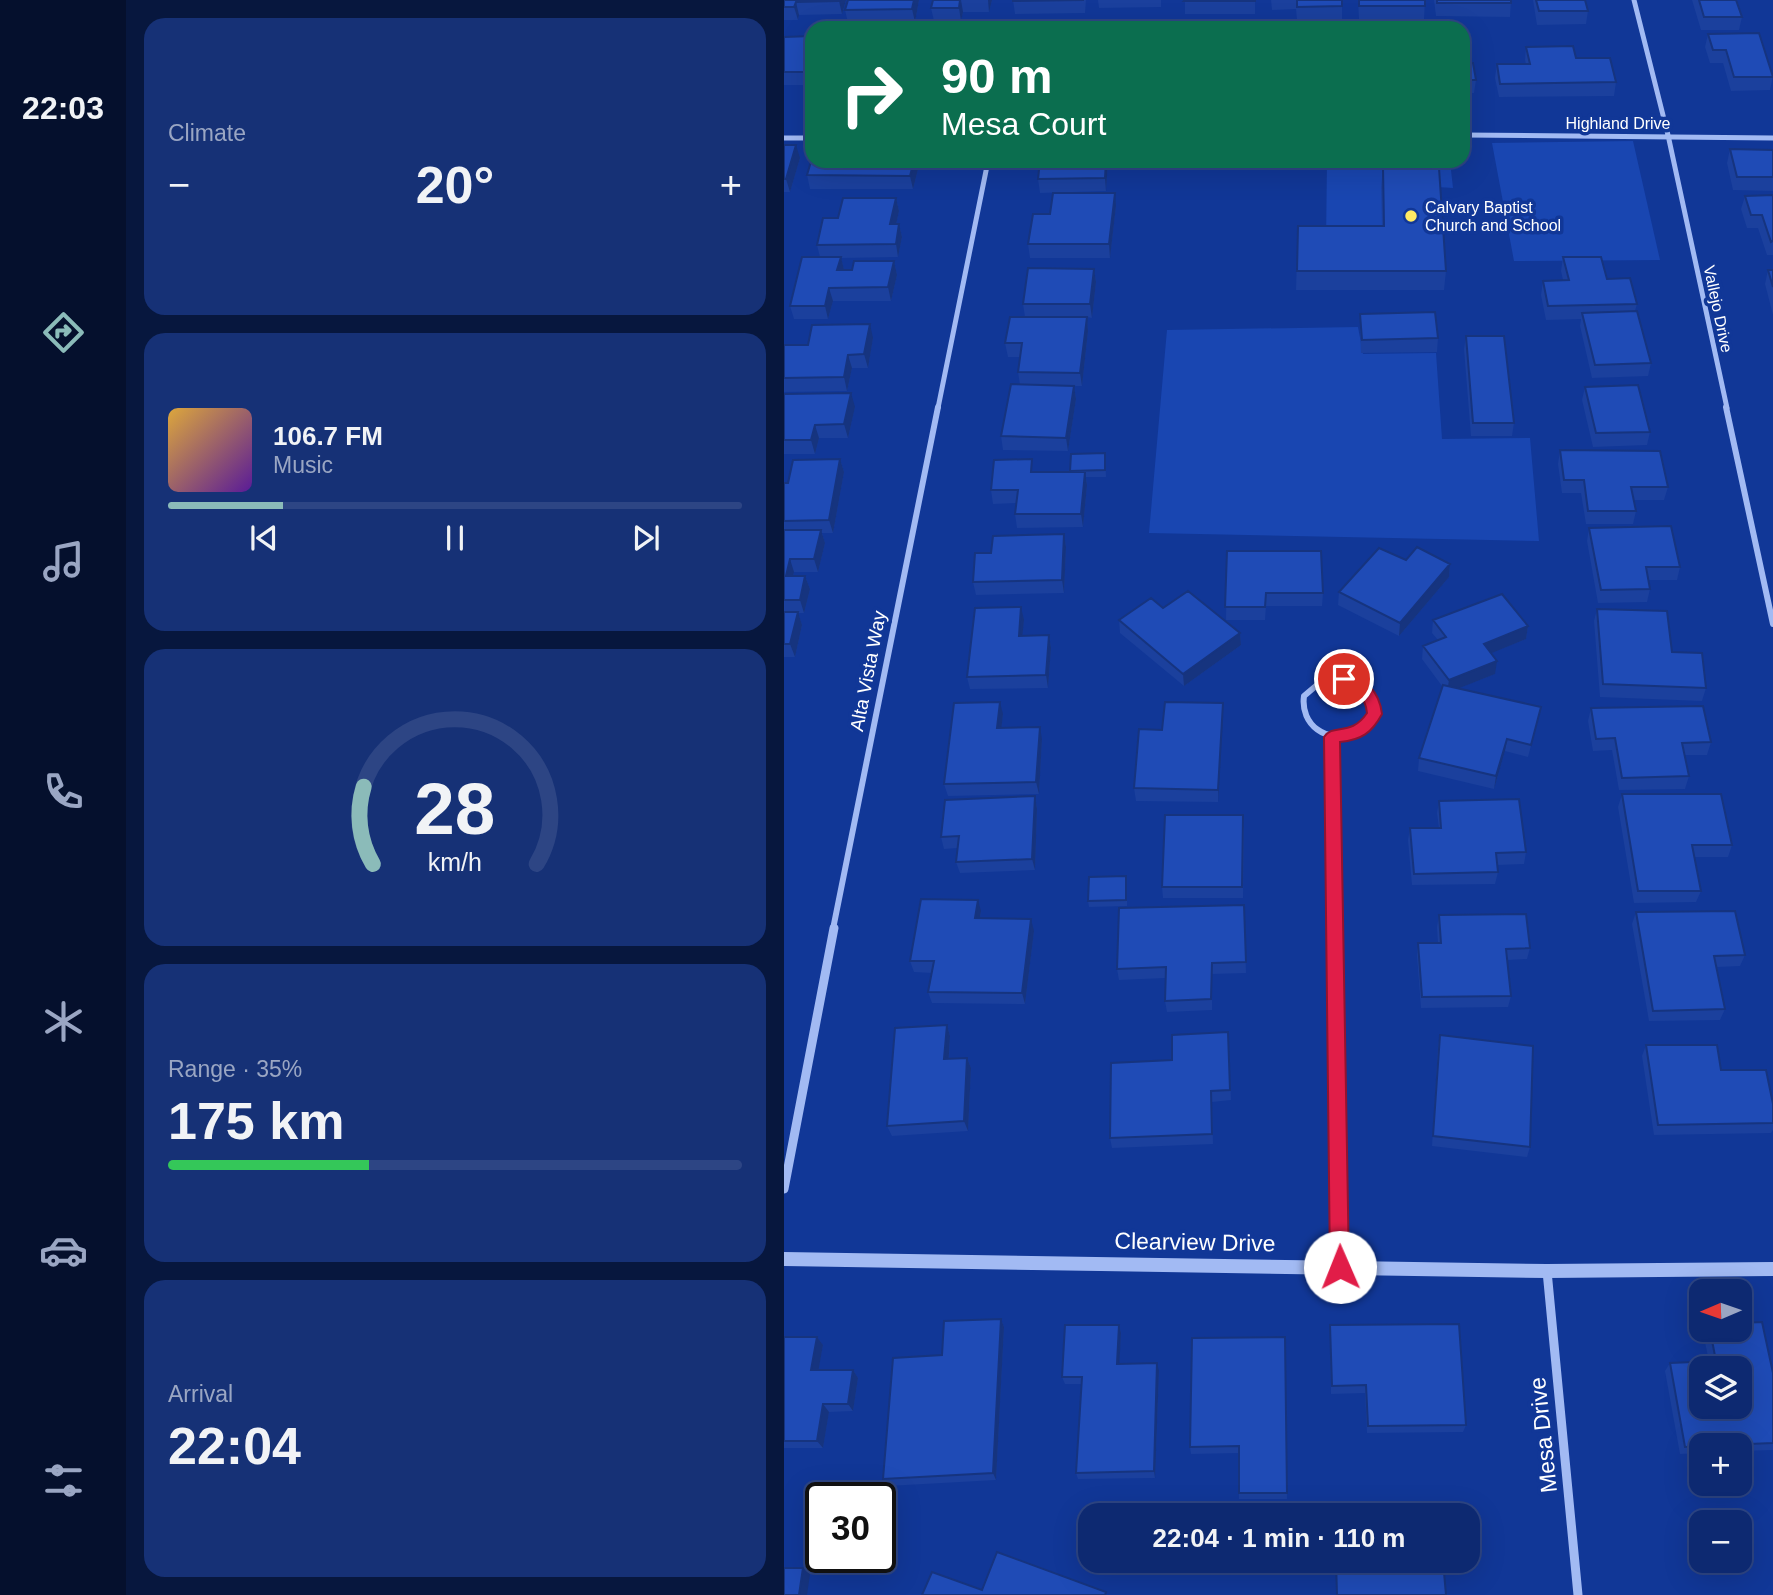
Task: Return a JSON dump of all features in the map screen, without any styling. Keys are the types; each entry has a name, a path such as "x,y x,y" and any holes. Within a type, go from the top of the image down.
{"street":[{"name":"Vallejo Drive","path":"1634,0 1668,135 1773,624"},
{"name":"Highland Drive","path":"1470,135 1773,138"},
{"path":"784,138 805,138"},
{"name":"Alta Vista Way","path":"784,1189 843,878 987,168"},
{"path":"1344,679 1359,684 1373,698 1375,714 1366,727 1353,735 1332,737 1310,727 1301,715 1300,704 1308,689 1325,680 1344,679"},
{"path":"1332,737 1340,1267"},
{"name":"Clearview Drive","path":"784,1259 1547,1271 1773,1269"},
{"name":"Mesa Drive","path":"1547,1271 1578,1595"}],"shaded area":[{"path":"1633,141 1660,260 1514,261 1492,143"},
{"path":"1327,168 1451,168 1453,188 1437,187 1383,245 1326,243"},
{"path":"1358,327 1363,354 1436,353 1442,439 1530,438 1539,541 1149,533 1167,330"}],"building":[{"path":"784,0 840,0 796,2 794,7 784,7"},
{"path":"848,0 914,0 912,9 845,10"},
{"path":"933,0 960,0 959,8 931,8"},
{"path":"1013,0 1084,0 1013,1"},
{"path":"1255,0 1255,1 1184,1"},
{"path":"1297,0 1342,0 1342,6 1297,7"},
{"path":"1359,0 1425,0 1425,6 1359,6"},
{"path":"1437,0 1511,0 1511,3 1437,3"},
{"path":"1536,0 1585,0 1588,11 1539,11"},
{"path":"1699,0 1736,0 1742,17 1704,17"},
{"path":"1759,33 1773,77 1734,77 1726,50 1713,50 1708,34"},
{"path":"805,36 805,72 784,72 784,37"},
{"path":"1573,46 1576,58 1610,58 1616,82 1500,84 1497,64 1530,64 1526,47"},
{"path":"1470,63 1473,63 1476,80 1470,80"},
{"path":"784,145 796,145 786,179 784,179"},
{"path":"1730,149 1773,150 1773,177 1737,177"},
{"path":"809,168 912,168 910,176 807,175"},
{"path":"1039,168 1106,168 1105,178 1038,179"},
{"name":"Calvary Baptist Church and School","path":"1383,168 1439,168 1446,271 1297,271 1298,226 1384,226"},
{"path":"1053,193 1115,193 1109,244 1028,244 1033,214 1050,214"},
{"path":"1773,195 1771,242 1762,215 1751,215 1745,196"},
{"path":"843,198 896,198 890,224 899,224 896,244 817,245 823,218 838,218"},
{"path":"802,257 841,257 837,270 852,270 854,261 894,261 888,287 829,288 825,306 790,306"},
{"path":"1563,257 1601,257 1607,279 1630,278 1637,304 1548,306 1543,281 1569,280"},
{"path":"1028,268 1094,269 1090,304 1023,304"},
{"path":"1768,270 1773,270 1773,287"},
{"path":"1637,311 1651,363 1595,365 1582,313"},
{"path":"1435,312 1438,338 1362,340 1360,314"},
{"path":"1010,317 1087,317 1080,373 1018,372 1022,343 1005,343"},
{"path":"870,324 864,354 848,355 844,377 784,378 784,345 808,345 812,325"},
{"path":"1466,336 1504,336 1514,423 1473,423"},
{"path":"1011,384 1074,386 1066,438 1001,436"},
{"path":"1638,385 1650,432 1596,433 1585,387"},
{"path":"851,393 844,424 815,425 811,440 784,440 784,394"},
{"path":"1560,450 1660,451 1668,487 1631,487 1636,511 1588,511 1584,480 1564,480"},
{"path":"1105,453 1105,470 1070,471 1071,454"},
{"path":"840,459 829,520 784,521 784,483 788,483 793,460"},
{"path":"1032,459 1031,472 1085,472 1081,514 1015,514 1018,490 991,490 994,460"},
{"path":"1671,526 1680,567 1646,567 1650,589 1601,590 1589,528"},
{"path":"784,530 821,530 814,559 790,559 786,576 805,576 800,600 784,600"},
{"path":"1064,534 1062,580 973,582 975,553 991,553 993,536"},
{"path":"1417,547 1450,564 1400,623 1339,592 1379,548 1406,560"},
{"path":"1227,551 1321,551 1323,593 1266,593 1265,607 1225,607"},
{"path":"1188,591 1240,633 1183,674 1119,620 1151,598 1163,608"},
{"path":"1502,594 1528,626 1484,644 1497,661 1449,680 1423,646 1446,637 1433,620"},
{"path":"1021,607 1019,636 1049,635 1046,675 967,677 975,608"},
{"path":"1597,609 1667,611 1672,652 1702,653 1706,688 1603,684"},
{"path":"784,612 798,612 790,644 784,644"},
{"path":"1443,685 1541,707 1531,745 1507,739 1496,776 1419,758"},
{"path":"1000,702 997,728 1040,727 1036,782 944,784 954,703"},
{"path":"1165,702 1223,703 1218,790 1134,788 1139,729 1162,730"},
{"path":"1703,706 1711,742 1682,743 1689,776 1622,778 1615,738 1596,739 1591,708"},
{"path":"1622,794 1721,794 1732,845 1692,845 1701,891 1638,891"},
{"path":"1035,796 1032,859 956,862 959,836 941,837 945,800"},
{"path":"1519,799 1526,852 1496,853 1498,872 1414,874 1410,828 1441,828 1439,801"},
{"path":"1165,815 1243,815 1242,887 1162,887"},
{"path":"1126,876 1126,900 1088,901 1089,877"},
{"path":"921,899 978,900 975,918 1031,919 1022,993 928,992 934,961 910,961"},
{"path":"1244,905 1246,962 1212,963 1211,999 1165,1001 1166,967 1117,969 1119,908"},
{"path":"1735,911 1745,955 1714,956 1725,1009 1653,1011 1636,912"},
{"path":"1526,914 1530,948 1506,949 1511,996 1422,997 1418,943 1441,943 1439,915"},
{"path":"947,1025 944,1059 967,1058 964,1121 887,1126 895,1028"},
{"path":"1228,1032 1230,1090 1211,1091 1212,1134 1110,1138 1111,1063 1172,1060 1172,1035"},
{"path":"1440,1035 1533,1046 1530,1147 1433,1136"},
{"path":"1646,1045 1717,1045 1721,1070 1766,1070 1773,1104 1773,1123 1658,1125"},
{"path":"1001,1319 993,1473 883,1479 893,1358 942,1355 944,1321"},
{"path":"1752,1322 1762,1322 1773,1373 1773,1443 1752,1444 1752,1433 1689,1433 1689,1447 1685,1447 1670,1363 1689,1362 1689,1419 1752,1419 1752,1356 1715,1356 1712,1342 1752,1342"},
{"path":"1459,1324 1466,1425 1368,1426 1366,1385 1332,1386 1330,1325"},
{"path":"1065,1325 1119,1325 1117,1364 1157,1363 1154,1471 1076,1473 1082,1377 1062,1377"},
{"path":"784,1337 817,1337 811,1370 853,1370 848,1404 823,1404 817,1441 784,1441"},
{"path":"1285,1337 1287,1493 1239,1493 1239,1446 1190,1447 1192,1338"},
{"path":"997,1552 1106,1592 1105,1595 922,1595 932,1572 982,1590"},
{"path":"784,1568 803,1568 799,1595 784,1595"},
{"path":"1336,1573 1444,1573 1446,1595 1337,1595"}],"place":[{"name":"Calvary Baptist Church and School","path":"1411,216"}],"route":[{"path":"1340,1267 1332,737 1353,735 1366,727 1375,714 1373,698 1359,684 1344,679"}]}
